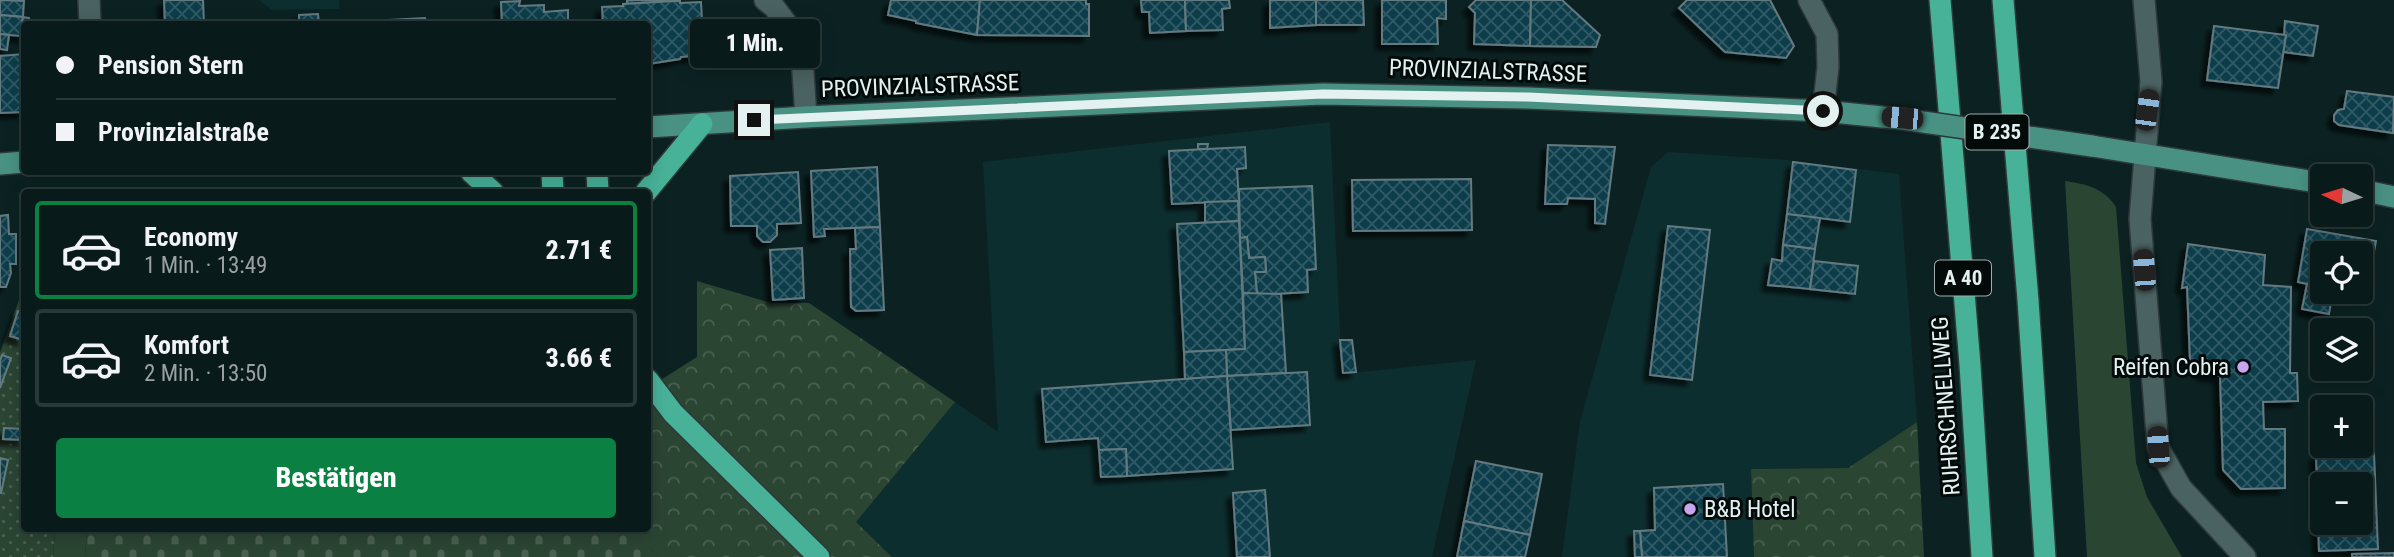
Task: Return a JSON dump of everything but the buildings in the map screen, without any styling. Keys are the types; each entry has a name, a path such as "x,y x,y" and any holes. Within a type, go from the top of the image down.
{"highway":[{"name":"RUHRSCHNELLWEG","path":"1940,0 1970,365 1982,557"},
{"name":"A 40","path":"2003,0 2028,300 2045,557"},
{"path":"648,189 702,124"},
{"path":"474,175 490,189"},
{"path":"651,384 673,413 819,557"}],"main road":[{"name":"PROVINZIALSTRASSE","path":"651,127 806,117 1323,94 1528,97 1823,111 1902,118 2310,181"},
{"path":"0,164 21,162"},
{"path":"2373,189 2394,190"},
{"path":"2373,192 2394,197"}],"street":[{"path":"89,0 90,21"},
{"path":"765,0 774,7 801,43 806,117"},
{"path":"1809,0 1827,34 1828,67 1823,111"},
{"path":"2144,0 2151,81 2143,154 2140,219 2158,447 2181,488 2245,557"}],"shaded area":[{"path":"259,0 339,0 339,9 272,10"},
{"path":"1330,122 1342,374 1476,360 1432,557 892,557 856,522 955,402 998,432 983,162"},
{"path":"1668,152 1786,160 1899,174 1917,422 1848,468 1751,469 1754,557 1562,557 1580,422 1651,167"}],"green space":[{"path":"2065,181 2094,188 2106,195 2116,207 2136,463 2147,497 2182,557 2087,557"},
{"path":"697,281 771,303 809,303 955,402 856,522 892,557 660,557 631,532 651,532 651,386 697,357"},
{"path":"21,294 21,532 55,532 53,557 0,557 0,353"},
{"path":"1917,422 1924,557 1754,557 1751,469 1848,468"},
{"path":"55,532 87,532 85,557 53,557"},
{"path":"87,532 632,532 660,557 85,557"}],"place":[{"name":"Reifen Cobra","path":"2243,367"},
{"name":"B&B Hotel","path":"1690,509"}],"route":[{"path":"754,120 1323,94 1528,97 1823,111"}]}
